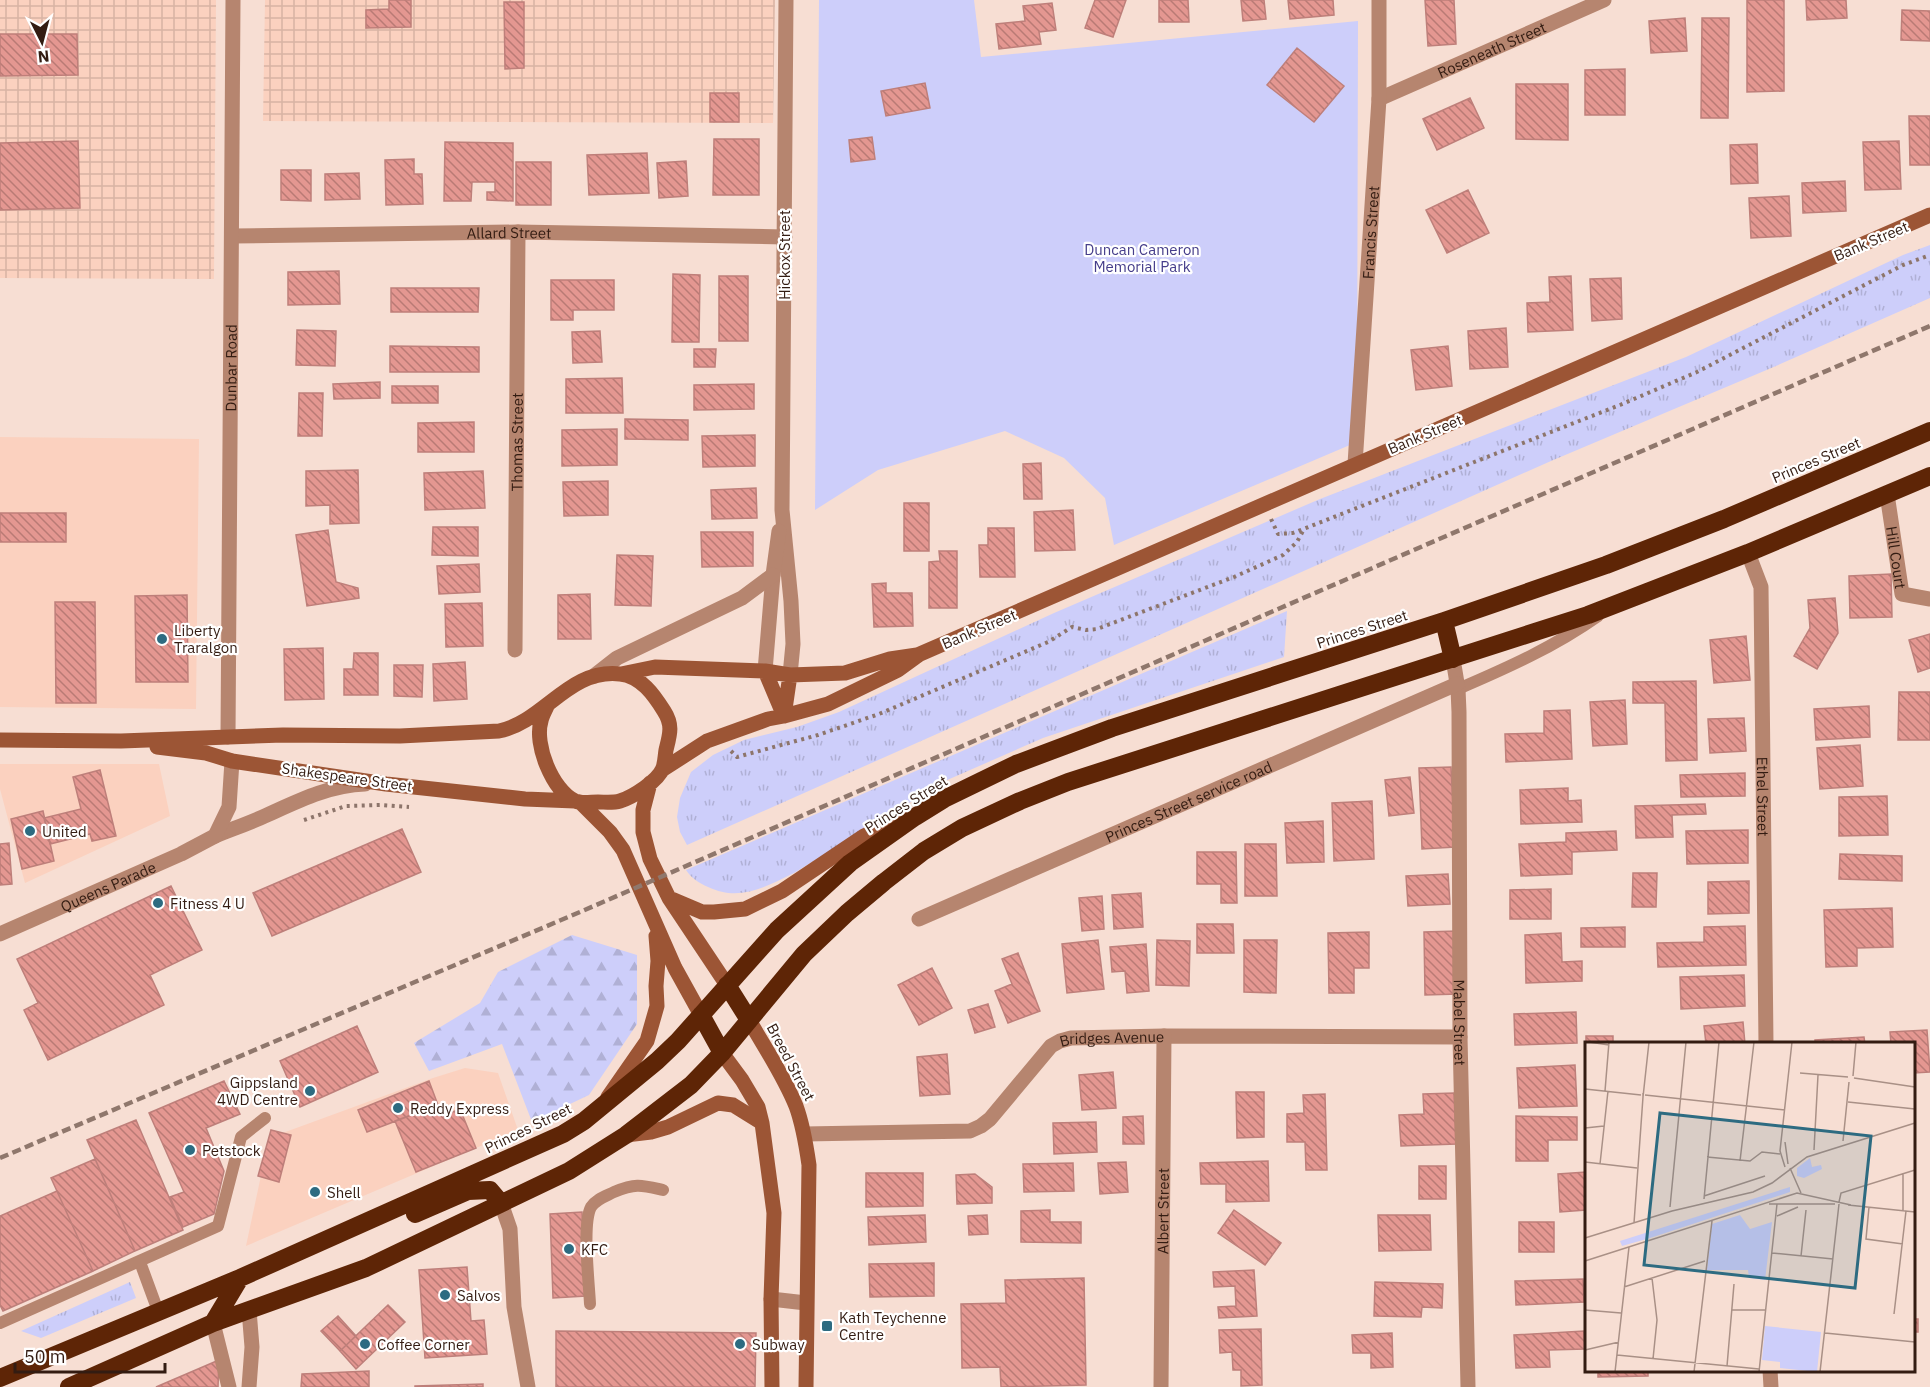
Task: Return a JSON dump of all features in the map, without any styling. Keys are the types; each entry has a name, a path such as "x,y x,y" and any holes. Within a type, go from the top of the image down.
{"highway":[{"name":"Princes Street","path":"0,1378 240,1278 563,1134 584,1121 657,1061 777,930 849,863 944,799 1016,764 1112,728 1444,621 1605,565 1724,519 1930,430"},
{"path":"69,1387 213,1323 366,1268 569,1171 626,1135 691,1085 722,1053 804,954 847,913 924,851 963,828 1020,801 1068,782 1588,615 1748,553 1930,476"},
{"path":"1444,621 1453,659"},
{"name":"Breed Street","path":"727,985 749,1020"},
{"path":"701,1015 722,1053"},
{"path":"306,1248 356,1239 468,1191 490,1190 501,1203"},
{"path":"240,1278 248,1296 249,1310"},
{"path":"213,1323 240,1278"}],"main road":[{"name":"Bank Street","path":"662,770 707,741 768,718 828,704 898,670 920,654 1930,215"},
{"name":"Bank Street","path":"621,674 654,667 765,671 790,675 845,673 890,658 920,654"},
{"name":"Hickox Street","path":"765,671 784,716"},
{"path":"578,801 619,801 632,796 650,783 662,770 671,728 667,715 654,695 640,681 621,674 594,676 575,683 548,704 540,721 540,738 549,770 560,789 578,801 610,832 623,850 675,968 701,1015"},
{"name":"Hickox Street","path":"784,716 790,675"},
{"name":"Shakespeare Street","path":"0,740 122,741 283,735 400,736 483,733 513,728 548,704"},
{"path":"228,737 232,761"},
{"name":"Shakespeare Street","path":"122,741 206,753 232,761 386,784 525,799 578,801"},
{"name":"Breed Street","path":"650,783 644,810 643,832 650,859 669,898 727,985"},
{"path":"669,898 702,912 745,909 782,891 864,836 944,799"},
{"path":"603,1104 647,1041 657,1006 658,962 654,921"},
{"name":"Breed Street","path":"749,1020 796,1106 805,1134 809,1165 807,1387"},
{"path":"722,1053 758,1107 762,1123 774,1213 771,1299 772,1387"},
{"path":"626,1135 651,1132 717,1103 733,1105 762,1123"}],"street":[{"name":"Dunbar Road","path":"228,737 233,0"},
{"name":"Hickox Street","path":"786,0 782,510 790,579 793,644 790,675"},
{"name":"Francis Street","path":"1355,464 1379,99 1379,0"},
{"name":"Roseneath Street","path":"1379,99 1604,0"},
{"name":"Allard Street","path":"233,236 518,232 784,237"},
{"name":"Thomas Street","path":"515,650 518,232"},
{"name":"Hill Court","path":"1887,494 1902,594 1930,599"},
{"name":"Hickox Street","path":"765,671 772,575 782,510"},
{"name":"Ethel Street","path":"1748,553 1761,587 1766,1042"},
{"path":"594,676 617,658 742,598 772,575 790,579"},
{"name":"Mabel Street","path":"1453,659 1458,687 1460,1037 1468,1387"},
{"name":"Princes Street service road","path":"919,919 1458,687"},
{"path":"215,837 229,807 232,761"},
{"name":"Queens Parade","path":"0,934 303,799 350,784 386,784"},
{"name":"Albert Street","path":"1161,1387 1164,1036"},
{"name":"Bridges Avenue","path":"805,1134 970,1131 990,1119 1043,1054 1060,1041 1086,1037 1460,1037"},
{"path":"501,1203 510,1229 514,1307 528,1387"},
{"path":"771,1299 806,1303"},
{"path":"249,1310 252,1347 249,1387"},
{"path":"213,1323 229,1387"},
{"path":"1770,1372 1771,1387"}],"lane":[{"name":"Princes Street service road","path":"1458,687 1514,666 1583,627 1616,604"},
{"path":"0,1323 218,1226 241,1137 265,1118"},
{"path":"590,1304 587,1227 591,1207 596,1200 627,1187 640,1184 663,1190"},
{"path":"140,1262 158,1311"}],"path":[{"path":"1264,505 1278,534 1293,533 1304,529 1686,377 1903,265 1930,255"},
{"path":"718,738 737,757 818,735 879,714 1048,642 1072,627 1086,630 1097,629 1234,577 1283,555 1297,542 1304,529"},
{"path":"301,820 346,806 409,807"}],"shaded area":[{"path":"0,0 216,0 214,279 0,278"},
{"path":"265,0 775,0 773,123 263,121"},
{"path":"0,437 199,439 196,709 0,707"},
{"name":"United","path":"0,764 159,764 170,816 25,883 0,789"},
{"name":"Shell","path":"465,1068 498,1073 518,1130 246,1246 269,1138"}],"green space":[{"name":"Duncan Cameron Memorial Park","path":"819,0 974,0 981,57 1358,21 1357,442 1114,545 1105,498 1064,458 1005,431 878,470 815,510"},
{"path":"1930,245 1930,298 1551,461 687,845 680,832 677,817 680,798 691,772 713,755 744,740 797,727 839,712 1054,613 1320,499 1686,357 1903,255"},
{"path":"1287,611 1284,657 1043,738 945,781 794,873 762,888 742,893 720,891 698,882 686,870"},
{"path":"572,935 637,955 637,1024 589,1095 532,1122 502,1044 429,1071 414,1043 480,1003 498,972"},
{"path":"130,1282 136,1298 41,1338 21,1331"}],"building":[{"path":"389,0 411,0 411,27 366,28 366,10 389,9"},
{"path":"1095,0 1126,0 1113,37 1085,28"},
{"path":"1159,0 1188,0 1189,22 1159,22"},
{"path":"1241,0 1264,0 1266,19 1243,21"},
{"path":"1288,0 1333,0 1334,15 1290,19"},
{"path":"1425,0 1454,0 1456,44 1428,46"},
{"path":"1747,0 1784,0 1784,91 1747,92"},
{"path":"1806,0 1846,0 1847,18 1807,20"},
{"path":"504,2 524,2 524,68 505,69"},
{"path":"1052,3 1056,30 1039,32 1041,44 999,49 996,24 1025,21 1023,6"},
{"path":"1902,10 1930,11 1930,41 1901,40"},
{"path":"1685,18 1687,51 1651,53 1649,21"},
{"path":"1702,18 1729,18 1728,118 1701,118"},
{"path":"0,34 77,34 78,75 0,76"},
{"path":"1297,48 1344,86 1314,122 1267,85"},
{"path":"1625,69 1625,115 1585,115 1585,70"},
{"path":"925,83 930,108 886,116 881,91"},
{"path":"1516,84 1568,84 1568,140 1516,139"},
{"path":"710,93 739,93 739,122 710,122"},
{"path":"1470,98 1484,128 1437,150 1423,119"},
{"path":"1909,116 1930,116 1930,165 1910,165"},
{"path":"872,137 875,159 851,162 849,140"},
{"path":"714,139 759,139 759,195 713,195"},
{"path":"78,141 80,208 0,210 0,143"},
{"path":"1899,141 1901,189 1865,190 1863,142"},
{"path":"445,142 513,143 513,201 487,200 487,192 495,192 495,182 472,182 471,201 444,201"},
{"path":"1757,144 1758,183 1731,184 1730,145"},
{"path":"647,153 649,193 589,195 587,155"},
{"path":"414,159 414,174 422,174 423,204 386,205 385,160"},
{"path":"686,161 688,196 659,198 657,163"},
{"path":"516,162 551,162 551,205 516,205"},
{"path":"281,170 311,170 311,201 281,200"},
{"path":"359,173 360,199 325,200 325,174"},
{"path":"1845,181 1846,211 1803,213 1802,183"},
{"path":"1468,190 1489,233 1447,253 1426,210"},
{"path":"1789,196 1791,236 1751,238 1749,198"},
{"path":"339,271 340,304 288,305 288,272"},
{"path":"673,274 700,275 699,342 672,342"},
{"path":"719,276 748,276 748,341 719,341"},
{"path":"1571,276 1573,330 1528,332 1527,303 1550,302 1549,277"},
{"path":"1621,278 1622,319 1592,321 1590,279"},
{"path":"551,280 614,280 614,310 573,310 573,320 551,320"},
{"path":"391,288 479,288 478,312 391,312"},
{"path":"1506,328 1508,367 1470,369 1468,331"},
{"path":"297,330 336,331 335,366 296,365"},
{"path":"600,331 602,362 573,363 572,332"},
{"path":"390,346 479,347 479,372 390,372"},
{"path":"1448,346 1452,386 1416,390 1411,350"},
{"path":"694,349 716,349 715,367 694,367"},
{"path":"622,378 623,413 566,413 566,379"},
{"path":"380,382 380,398 334,399 333,384"},
{"path":"754,384 754,409 694,410 694,385"},
{"path":"392,386 438,386 438,403 392,403"},
{"path":"299,393 323,393 322,436 298,436"},
{"path":"625,419 688,420 688,440 625,439"},
{"path":"474,422 474,452 418,452 418,423"},
{"path":"617,429 617,465 562,466 562,430"},
{"path":"755,435 755,466 703,467 702,436"},
{"path":"1041,463 1042,499 1024,499 1023,464"},
{"path":"358,470 359,523 330,524 330,505 306,506 306,471"},
{"path":"483,471 485,508 425,510 424,473"},
{"path":"608,481 608,515 564,516 563,482"},
{"path":"756,488 757,518 712,519 711,490"},
{"path":"904,503 929,503 929,551 904,551"},
{"path":"1073,510 1075,550 1035,551 1034,512"},
{"path":"0,513 66,513 66,542 0,542"},
{"path":"433,527 478,527 478,556 432,555"},
{"path":"988,528 1014,528 1015,577 980,577 979,545 988,545"},
{"path":"328,530 336,582 358,588 359,598 307,606 296,535"},
{"path":"701,532 753,532 753,566 702,567"},
{"path":"939,551 957,551 957,608 929,608 929,562 940,561"},
{"path":"617,555 653,556 651,606 615,605"},
{"path":"479,564 480,592 439,594 437,566"},
{"path":"1891,574 1892,617 1850,618 1849,576"},
{"path":"886,583 886,593 912,593 913,626 874,627 872,584"},
{"path":"590,594 591,639 558,639 558,595"},
{"name":"Liberty Traralgon","path":"187,595 188,682 136,682 135,596"},
{"path":"1835,598 1838,633 1817,669 1794,656 1810,628 1808,600"},
{"path":"55,602 95,602 96,703 56,703"},
{"path":"482,603 483,646 446,647 445,604"},
{"path":"1930,634 1930,668 1918,672 1909,640"},
{"path":"1746,636 1750,680 1714,683 1710,640"},
{"path":"323,648 324,699 285,700 284,649"},
{"path":"354,653 378,653 378,695 344,695 344,669 353,669"},
{"path":"465,662 467,699 434,701 433,664"},
{"path":"394,665 423,665 422,697 394,696"},
{"path":"1696,681 1697,760 1666,761 1665,703 1633,703 1633,682"},
{"path":"1899,692 1930,692 1930,740 1898,740"},
{"path":"1625,700 1627,744 1593,746 1590,702"},
{"path":"1869,706 1870,737 1816,740 1814,709"},
{"path":"1570,710 1572,759 1506,762 1505,734 1544,733 1544,711"},
{"path":"1744,718 1746,751 1710,753 1708,719"},
{"path":"1860,745 1863,786 1820,789 1817,748"},
{"path":"1451,767 1455,847 1422,849 1419,768"},
{"path":"100,770 116,836 92,841 90,834 50,844 44,818 81,809 73,777"},
{"path":"1745,773 1745,796 1681,797 1680,775"},
{"path":"1410,777 1414,813 1389,816 1385,780"},
{"path":"1568,788 1568,801 1581,800 1582,822 1521,824 1520,790"},
{"path":"1887,796 1888,835 1839,836 1839,797"},
{"path":"1372,801 1374,859 1334,861 1332,803"},
{"path":"1705,804 1706,814 1672,815 1673,837 1636,838 1635,806"},
{"name":"United","path":"43,811 54,861 22,869 11,819"},
{"path":"1323,821 1324,862 1287,863 1285,823"},
{"path":"402,829 421,872 272,936 253,893"},
{"path":"1748,830 1748,863 1687,864 1686,831"},
{"path":"1616,831 1617,850 1572,852 1572,874 1521,876 1519,844 1566,842 1566,833"},
{"path":"9,843 12,884 0,885 0,844"},
{"path":"1245,844 1276,844 1277,896 1245,896"},
{"path":"1197,852 1236,852 1237,903 1221,903 1221,884 1197,884"},
{"path":"1840,854 1902,856 1902,881 1839,879"},
{"path":"1633,873 1657,873 1656,907 1632,907"},
{"path":"1448,874 1450,904 1408,906 1406,876"},
{"path":"1749,881 1749,913 1708,914 1708,882"},
{"path":"171,886 202,950 150,975 164,1005 48,1060 24,1010 38,1003 17,959"},
{"path":"1551,889 1551,919 1510,919 1510,890"},
{"path":"1141,893 1143,927 1114,929 1112,895"},
{"path":"1102,896 1104,929 1082,931 1079,898"},
{"path":"1892,908 1893,947 1857,948 1857,966 1826,967 1824,910"},
{"path":"1197,924 1233,924 1234,953 1197,953"},
{"path":"1745,926 1746,965 1658,967 1657,943 1704,942 1704,927"},
{"path":"1625,927 1625,947 1581,947 1581,928"},
{"path":"1457,931 1458,994 1425,995 1424,932"},
{"path":"1369,932 1369,968 1354,968 1354,993 1329,993 1328,933"},
{"path":"1561,933 1562,962 1582,961 1582,981 1526,983 1525,935"},
{"path":"1098,940 1104,989 1067,993 1062,944"},
{"path":"1157,940 1190,941 1189,986 1156,985"},
{"path":"1244,940 1277,940 1276,993 1244,992"},
{"path":"1146,944 1149,991 1127,993 1125,971 1112,972 1110,947"},
{"path":"1018,953 1040,1011 1008,1023 995,991 1012,984 1002,959"},
{"path":"932,968 952,1008 919,1025 898,985"},
{"path":"1744,975 1745,1006 1681,1009 1680,977"},
{"path":"988,1004 995,1027 975,1033 968,1010"},
{"path":"1576,1012 1577,1043 1515,1045 1514,1014"},
{"path":"1743,1022 1745,1042 1706,1042 1704,1026"},
{"path":"357,1026 378,1072 300,1107 280,1061"},
{"path":"1927,1030 1930,1072 1915,1073 1915,1042 1891,1042 1890,1032"},
{"path":"1586,1036 1613,1036 1613,1042 1586,1042"},
{"path":"1864,1037 1865,1042 1815,1042 1815,1040"},
{"path":"947,1054 950,1094 920,1096 917,1057"},
{"path":"1575,1065 1577,1106 1519,1108 1517,1068"},
{"path":"1113,1072 1116,1108 1082,1110 1079,1075"},
{"name":"Petstock","path":"224,1081 240,1114 206,1128 224,1171 214,1214 183,1227 170,1197 184,1192 149,1113"},
{"name":"Reddy Express","path":"429,1081 438,1105 367,1132 358,1110"},
{"path":"1236,1092 1264,1092 1264,1137 1237,1138"},
{"path":"1454,1093 1456,1144 1401,1146 1399,1115 1424,1114 1423,1094"},
{"path":"1325,1094 1327,1170 1306,1170 1305,1142 1287,1142 1287,1114 1304,1113 1303,1095"},
{"path":"438,1105 443,1116 460,1109 476,1148 416,1172 395,1121"},
{"path":"1143,1116 1144,1144 1123,1144 1123,1117"},
{"path":"1516,1116 1577,1117 1577,1140 1548,1140 1548,1161 1516,1161"},
{"path":"136,1120 183,1230 135,1251 87,1140"},
{"path":"1096,1122 1097,1152 1054,1154 1053,1123"},
{"path":"271,1130 291,1135 279,1182 258,1176"},
{"path":"95,1159 135,1251 93,1271 51,1178"},
{"path":"1268,1161 1269,1201 1226,1202 1226,1184 1201,1184 1200,1163"},
{"path":"1126,1162 1128,1192 1100,1194 1098,1163"},
{"path":"1073,1163 1074,1191 1024,1192 1023,1164"},
{"path":"1419,1166 1446,1166 1446,1199 1419,1199"},
{"path":"1585,1172 1585,1210 1560,1212 1558,1174"},
{"path":"866,1173 923,1173 923,1206 866,1207"},
{"path":"975,1174 992,1187 992,1203 957,1204 956,1175"},
{"path":"57,1191 93,1271 3,1311 0,1305 0,1216"},
{"path":"1050,1210 1050,1222 1081,1222 1081,1243 1021,1242 1021,1211"},
{"path":"1234,1210 1281,1243 1265,1265 1218,1233"},
{"path":"582,1212 586,1296 553,1298 550,1214"},
{"path":"925,1215 926,1242 869,1245 868,1217"},
{"path":"987,1215 988,1234 969,1235 968,1216"},
{"path":"1378,1215 1430,1215 1431,1250 1379,1251"},
{"path":"1519,1222 1554,1222 1554,1252 1519,1252"},
{"path":"934,1263 934,1296 870,1297 869,1264"},
{"name":"Salvos","path":"467,1267 471,1321 484,1320 487,1354 425,1358 419,1270"},
{"path":"1254,1270 1257,1316 1219,1318 1218,1307 1236,1306 1235,1286 1214,1287 1213,1272"},
{"path":"1084,1278 1086,1385 1001,1387 1000,1367 962,1368 961,1304 1006,1303 1005,1280"},
{"path":"1583,1279 1584,1302 1516,1305 1515,1281"},
{"path":"1375,1282 1443,1284 1442,1308 1422,1307 1421,1317 1374,1316"},
{"name":"Coffee Corner","path":"388,1305 405,1322 356,1369 340,1351"},
{"path":"338,1316 356,1336 340,1351 321,1331"},
{"path":"1915,1319 1918,1319 1918,1332 1915,1332"},
{"path":"1261,1329 1262,1385 1241,1386 1241,1370 1233,1370 1232,1352 1220,1353 1219,1330"},
{"path":"556,1331 756,1333 755,1387 556,1387"},
{"path":"1584,1331 1585,1349 1549,1350 1550,1367 1516,1368 1514,1335"},
{"path":"1392,1333 1393,1367 1371,1368 1371,1353 1353,1353 1352,1335"},
{"path":"219,1360 218,1387 156,1387"},
{"path":"369,1371 369,1387 301,1387 302,1374"},
{"path":"1598,1372 1648,1372 1648,1376 1598,1377"},
{"path":"483,1384 483,1387 415,1387 415,1386"}],"railway":[{"path":"0,1158 580,912 1930,326"}],"place":[{"name":"Liberty Traralgon","path":"162,639"},
{"name":"United","path":"30,831"},
{"name":"Fitness 4 U","path":"158,903"},
{"name":"Gippsland 4WD Centre","path":"310,1091"},
{"name":"Reddy Express","path":"398,1108"},
{"name":"Petstock","path":"190,1150"},
{"name":"Shell","path":"315,1192"},
{"name":"KFC","path":"569,1249"},
{"name":"Salvos","path":"445,1295"},
{"name":"Kath Teychenne Centre","path":"827,1326"},
{"name":"Coffee Corner","path":"365,1344"},
{"name":"Subway","path":"740,1344"}]}
